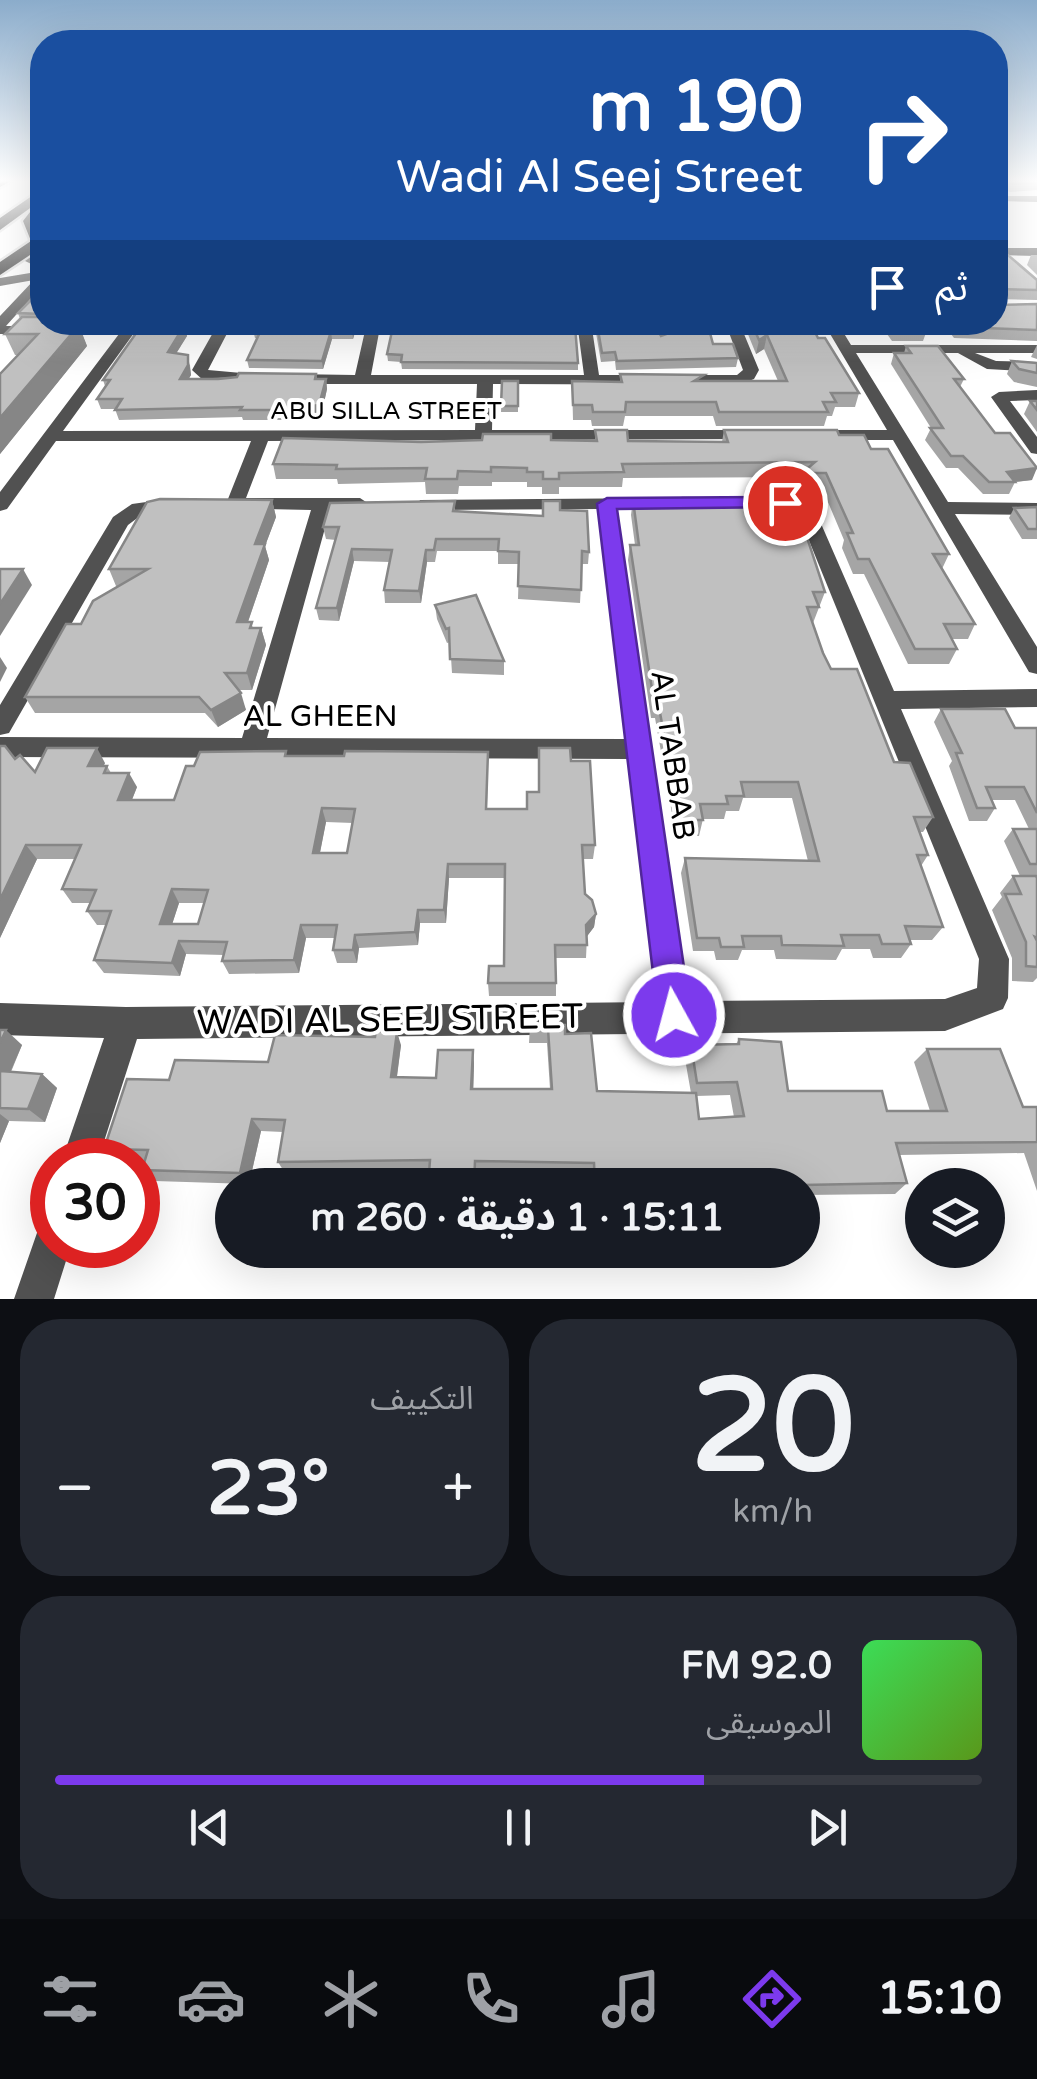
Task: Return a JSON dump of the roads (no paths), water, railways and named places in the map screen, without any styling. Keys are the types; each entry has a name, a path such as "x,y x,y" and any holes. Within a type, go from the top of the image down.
{"highway":[{"path":"0,275 30,250"}],"street":[{"path":"1008,250 1037,252"},
{"path":"1008,258 1014,264"},
{"path":"0,275 30,273"},
{"path":"0,327 30,288"},
{"path":"0,310 16,307"},
{"path":"0,327 30,327"},
{"path":"0,505 126,335"},
{"path":"219,335 200,370 204,376 739,380 749,376 751,370 737,335"},
{"path":"362,379 371,335"},
{"path":"586,335 592,379"},
{"path":"838,335 1037,666"},
{"path":"847,348 1037,349"},
{"path":"962,349 969,358 985,364 1037,367"},
{"path":"483,436 485,380"},
{"path":"1037,395 999,397 1037,450"},
{"path":"216,504 262,435"},
{"name":"ABU SILLA STREET","path":"52,436 760,435"},
{"path":"800,435 899,435"},
{"name":"WADI AL SEEJ STREET","path":"0,726 120,520 139,508 216,504 805,506 994,959 992,998 945,1015 126,1023 0,1019"},
{"path":"252,748 322,504"},
{"name":"AL TABBAB","path":"607,504 674,1015"},
{"path":"943,508 1037,509"},
{"path":"887,700 1037,698"},
{"name":"AL GHEEN","path":"0,747 640,749"},
{"path":"87,1138 126,1023"},
{"path":"34,1299 44,1268"}]}
